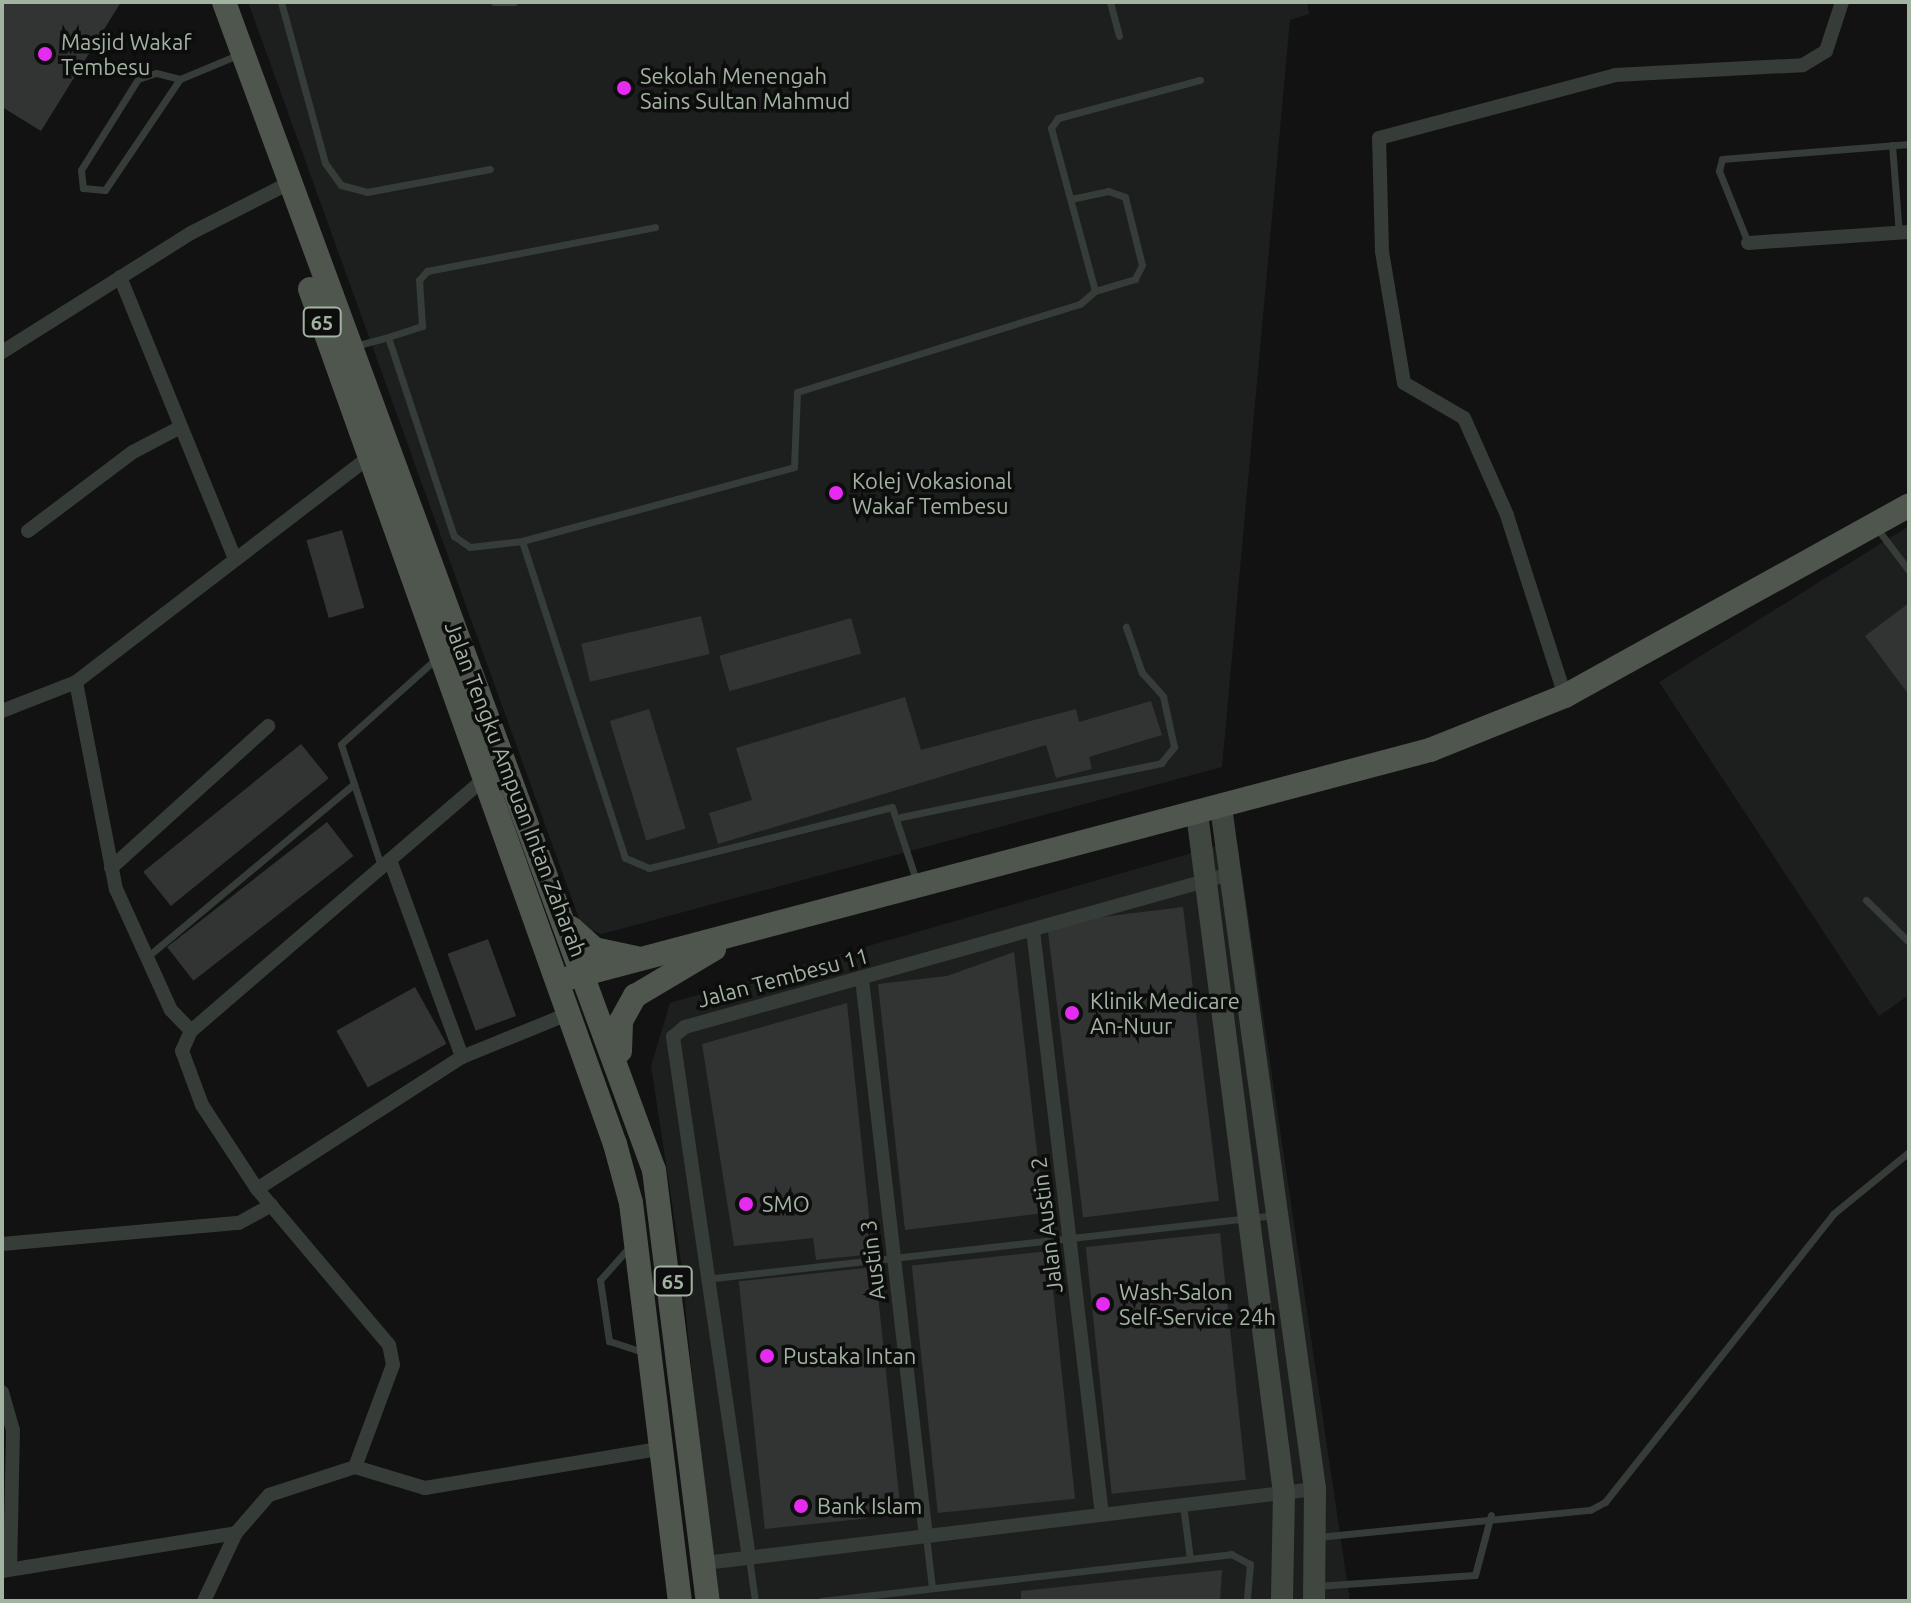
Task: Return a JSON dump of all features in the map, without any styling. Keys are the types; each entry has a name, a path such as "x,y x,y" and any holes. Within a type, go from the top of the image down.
{"main road":[{"name":"Jalan Tengku Ampuan Intan Zaharah","path":"209,2 235,56 378,452 624,1076 664,1211 708,1601"},
{"name":"Jalan Tengku Ampuan Intan Zaharah","path":"224,2 235,56"},
{"name":"Jalan Tengku Ampuan Intan Zaharah","path":"281,186 349,348 439,656 615,1144 636,1240 680,1601"},
{"path":"555,982 1430,750 1565,696 1909,505"},
{"path":"563,915 594,949 640,959"},
{"path":"624,1076 621,1021 635,996 744,932"}],"street":[{"path":"1565,696 1507,515 1464,418 1404,383 1382,251 1379,138 1615,75 1811,63 1826,51 1842,2"},
{"path":"2,352 120,277 281,186"},
{"path":"1748,243 1904,232"},
{"path":"120,277 235,559"},
{"path":"28,531 133,452 179,428"},
{"path":"2,711 76,682 378,452"},
{"path":"76,682 111,868 145,958 191,1031"},
{"path":"111,868 268,726"},
{"path":"355,1467 393,1365 389,1345 257,1189 186,1075 182,1051 191,1031 483,780"},
{"path":"1221,807 1315,1489 1314,1593"},
{"path":"1197,813 1284,1493 1282,1601"},
{"path":"386,864 462,1057"},
{"name":"Jalan Tembesu 11","path":"749,1558 714,1278 673,1037 685,1027 1230,874"},
{"name":"Jalan Austin 2","path":"1033,930 1102,1515"},
{"name":"Austin 3","path":"862,979 926,1536"},
{"path":"257,1189 462,1057 568,1014"},
{"path":"2,1244 239,1223 271,1205"},
{"path":"2,1392 13,1430 6,1570 236,1533"},
{"path":"204,1601 236,1533 269,1495 355,1467 425,1488 663,1448"},
{"path":"705,1563 1315,1489"}],"lane":[{"path":"281,2 325,163 341,185 367,192 490,169"},
{"path":"494,2 514,2"},
{"path":"1110,2 1119,36"},
{"path":"180,79 156,73 138,79 81,170 83,188 105,190 180,79 235,56"},
{"path":"1095,291 1051,128 1058,118 1200,80"},
{"path":"1748,243 1719,171 1722,159 1909,144"},
{"path":"1892,145 1904,232"},
{"path":"388,337 454,536 470,547 522,541 794,467 797,392 1080,304 1095,291 1135,279 1142,265 1125,197 1108,191 1071,199"},
{"path":"349,348 422,326 419,280 427,271 655,227"},
{"path":"1874,526 1909,571"},
{"path":"522,541 625,858 649,868 877,807 892,807 901,817 917,886"},
{"path":"901,817 1161,763 1174,747 1163,696 1142,673 1126,627"},
{"path":"386,864 354,784 344,736 439,656"},
{"path":"145,958 354,784"},
{"path":"1866,900 1909,942"},
{"path":"1316,1537 1491,1515 1590,1510 1605,1502 1833,1214 1909,1152"},
{"path":"714,1278 1279,1215"},
{"path":"636,1240 600,1280 609,1341 651,1354"},
{"path":"1183,1505 1190,1559"},
{"path":"1314,1593 1475,1575 1491,1515"},
{"path":"926,1536 932,1588"},
{"path":"749,1558 755,1601"},
{"path":"821,1601 1190,1559 1245,1558 1247,1601"}],"shaded area":[{"name":"Kolej Vokasional Wakaf Tembesu","path":"248,2 1307,2 1309,14 1290,20 1222,767 602,934 582,927"},
{"path":"1909,526 1909,995 1879,1016 1659,682"},
{"path":"1237,840 1350,1601 714,1601 681,1262 651,1066 670,1003"}],"building":[{"name":"Masjid Wakaf Tembesu","path":"2,2 121,2 41,131 2,107"},
{"path":"342,530 364,608 329,618 306,540"},
{"path":"1909,603 1909,695 1865,636"},
{"path":"701,616 710,654 590,682 581,644"},
{"path":"851,618 861,654 730,691 719,656"},
{"path":"905,697 921,750 1076,709 1079,722 1151,701 1162,735 1089,757 1092,769 1056,778 1046,745 718,844 709,813 752,800 736,748"},
{"path":"649,709 686,829 646,841 610,721"},
{"path":"301,744 329,778 171,906 143,872"},
{"path":"327,822 353,856 194,981 167,947"},
{"path":"1183,907 1219,1201 1083,1217 1047,924"},
{"path":"488,939 516,1016 476,1031 448,954"},
{"path":"1014,952 1044,1213 905,1230 878,984 947,976"},
{"path":"415,987 447,1044 368,1087 336,1031"},
{"path":"847,1003 873,1254 816,1260 813,1238 734,1246 702,1044"},
{"path":"1220,1233 1246,1480 1112,1494 1086,1247"},
{"path":"1049,1251 1075,1499 938,1513 912,1265"},
{"path":"875,1267 901,1515 765,1529 739,1281"},
{"path":"1222,1570 1220,1601 1021,1601 1021,1591"}],"place":[{"name":"Masjid Wakaf Tembesu","path":"45,54"},
{"name":"Sekolah Menengah Sains Sultan Mahmud","path":"624,88"},
{"name":"Kolej Vokasional Wakaf Tembesu","path":"836,493"},
{"name":"Klinik Medicare An-Nuur","path":"1072,1013"},
{"name":"SMO","path":"746,1204"},
{"name":"Wash-Salon Self-Service 24h","path":"1103,1304"},
{"name":"Pustaka Intan","path":"767,1356"},
{"name":"Bank Islam","path":"801,1506"}]}
